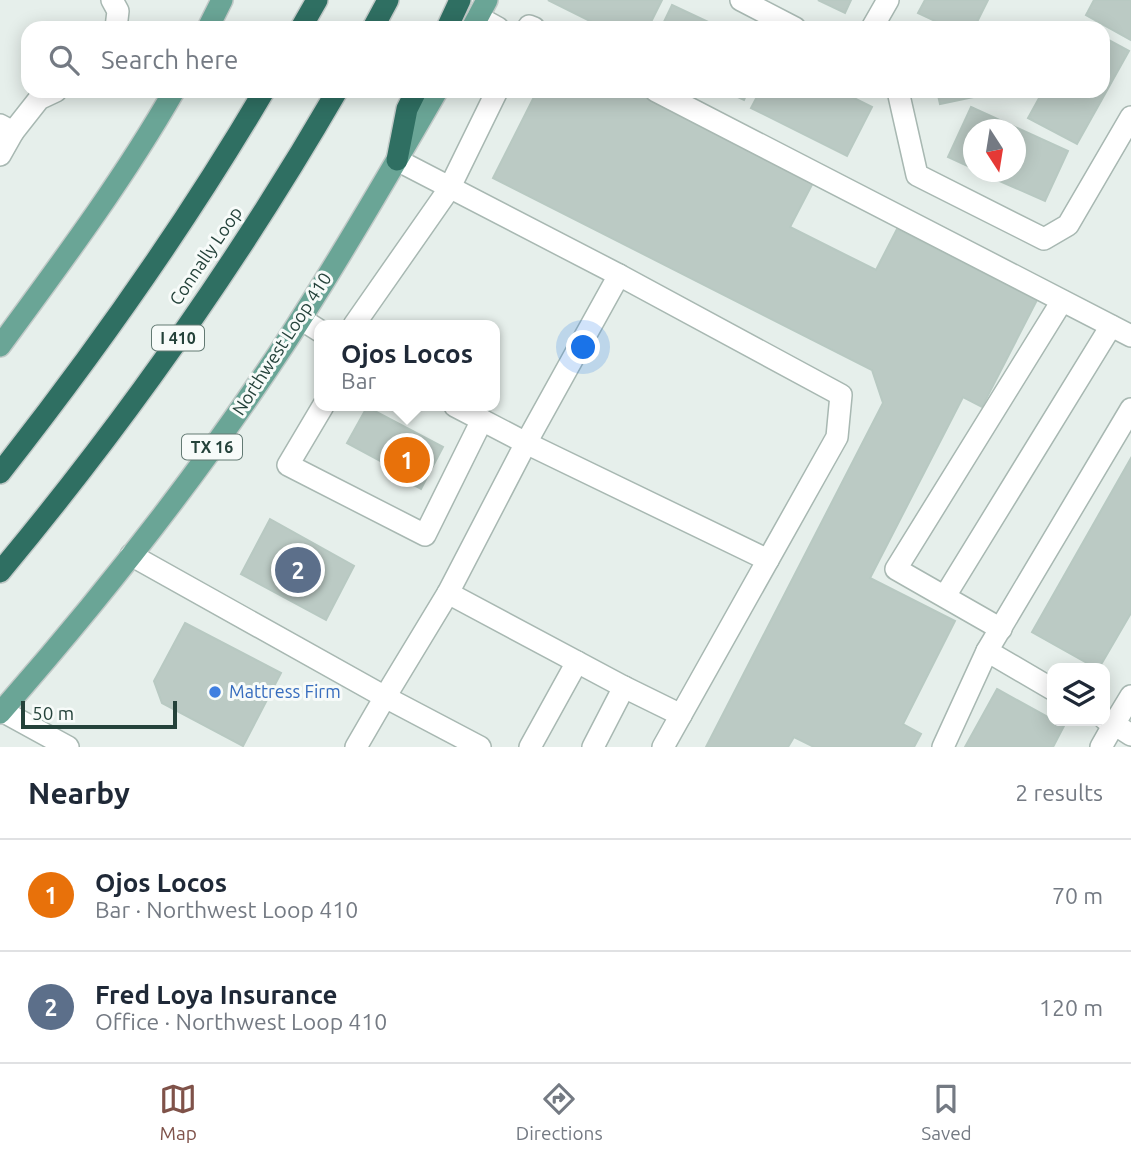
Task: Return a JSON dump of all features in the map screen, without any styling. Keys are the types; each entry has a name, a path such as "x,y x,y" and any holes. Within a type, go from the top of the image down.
{"highway":[{"path":"305,21 317,0"},
{"path":"377,21 388,0"},
{"path":"450,21 460,0"},
{"path":"0,473 146,276 260,98"},
{"name":"Connally Loop","path":"0,572 79,473 169,351 275,193 333,98"},
{"name":"TX 16","path":"397,160 407,109 412,98"}],"main road":[{"path":"212,21 222,0"},
{"path":"0,346 85,228 170,98"},
{"name":"Northwest Loop 410","path":"1,712 131,555 218,439 301,319 433,98"}],"street":[{"path":"112,0 118,11 117,21"},
{"path":"741,0 782,21"},
{"path":"876,21 888,0"},
{"path":"0,155 7,129 41,98"},
{"path":"357,320 449,189 494,98"},
{"path":"670,98 1131,336"},
{"path":"900,98 917,175 1044,239 1068,225 1131,117"},
{"path":"397,160 619,275 841,395 837,437 663,747"},
{"path":"356,747 448,593 526,443 619,275"},
{"path":"1001,629 896,569 1062,300"},
{"path":"301,319 314,327"},
{"path":"945,596 1111,326"},
{"path":"943,747 987,651 1131,409"},
{"path":"320,411 288,465 425,535 482,420"},
{"path":"465,411 768,560"},
{"path":"131,555 480,747"},
{"path":"448,593 681,715"},
{"path":"987,651 1047,685"},
{"path":"530,747 577,662"},
{"path":"593,747 624,687"},
{"path":"1101,747 1117,726 1131,696"},
{"path":"1,712 68,747"}],"building":[{"path":"548,0 662,0 652,21 590,21"},
{"path":"818,0 851,0 845,13"},
{"path":"925,0 988,0 978,21 935,21 918,13"},
{"path":"1094,0 1131,0 1131,40 1110,28 1110,21 1097,21 1086,15"},
{"path":"672,5 706,21 664,21"},
{"path":"1110,41 1129,51 1110,85"},
{"path":"533,98 659,98 816,177 790,227 876,270 897,229 1037,300 982,407 963,397 870,578 955,621 903,724 921,734 914,747 814,747 794,737 788,747 706,747 883,403 872,370 493,178"},
{"path":"756,98 854,98 872,107 847,156 751,108"},
{"path":"939,98 969,98 940,104"},
{"path":"1039,98 1103,98 1077,144 1028,118"},
{"path":"971,107 997,119 965,119"},
{"path":"963,124 963,164 948,157"},
{"path":"1026,132 1068,151 1045,201 1002,182 1026,182"},
{"path":"365,411 375,411 443,447 421,489 399,477 401,472 347,443"},
{"path":"1131,458 1131,613 1102,663 1087,663 1032,632"},
{"path":"270,519 354,566 326,620 241,574"},
{"name":"Mattress Firm","path":"185,623 281,673 243,746 162,703 154,681"},
{"path":"997,689 1047,717 1047,726 1064,726 1053,747 965,747"}],"place":[{"name":"Ojos Locos","path":"407,460"},
{"name":"Fred Loya Insurance","path":"298,570"},
{"name":"Mattress Firm","path":"215,692"}]}
